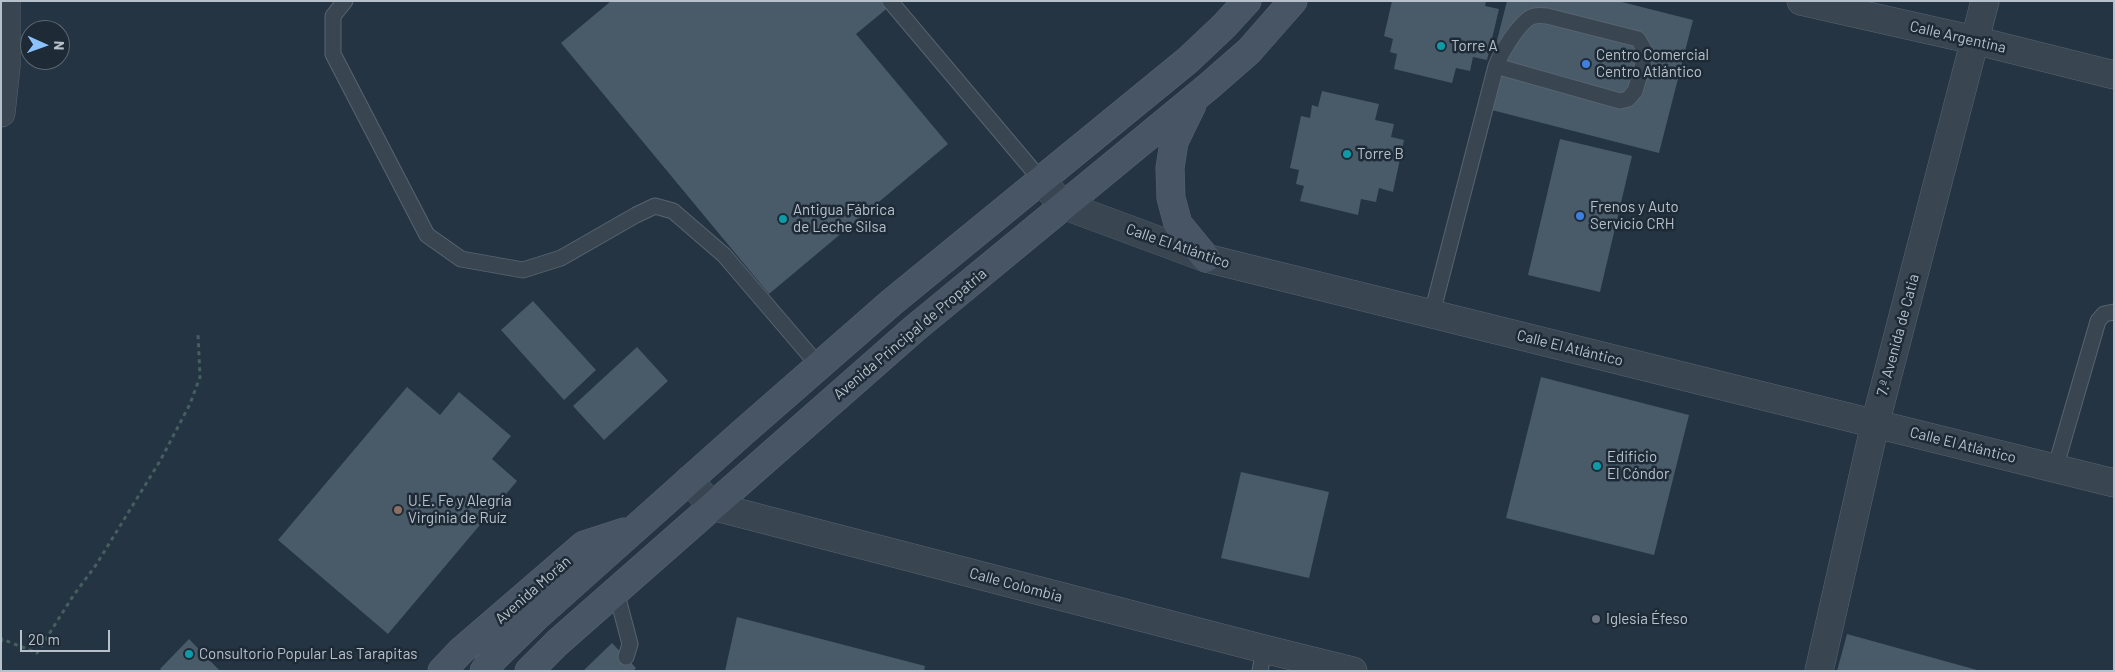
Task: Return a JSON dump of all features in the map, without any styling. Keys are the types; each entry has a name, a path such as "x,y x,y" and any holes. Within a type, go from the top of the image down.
{"main road":[{"path":"484,671 495,657 535,618 689,480 892,302 1188,60 1247,1"},
{"name":"Avenida Principal de Propatria","path":"529,671 616,591 914,328 1239,60 1293,1"},
{"path":"1215,35 1239,60"},
{"path":"1196,97 1174,142 1170,168 1171,198 1178,224 1206,258"},
{"name":"Avenida Morán","path":"442,671 456,661 584,545 635,529"}],"street":[{"path":"1,113 6,66 6,1"},
{"name":"Calle Argentina","path":"1801,1 1974,40 2114,75"},
{"name":"7.ª Avenida de Catia","path":"1819,671 1875,424 1984,1"},
{"name":"Calle El Atlántico","path":"1041,180 1063,205 1206,258 2114,483"},
{"path":"689,480 712,506"},
{"name":"Calle Colombia","path":"712,506 1262,660 1353,671"}],"lane":[{"path":"345,1 333,16 333,54 427,235 462,259 523,270 561,258 655,206 673,211 724,255 819,366"},
{"path":"890,1 1041,180"},
{"path":"1432,313 1496,66 1503,50 1525,21 1538,15 1638,39 1644,49 1644,61 1635,91 1628,99 1620,101 1496,66"},
{"path":"2055,469 2098,321 2104,314 2114,312"},
{"path":"616,591 630,644 626,657"}],"path":[{"path":"1,642 2,640 37,653 73,596 96,565 160,461 190,404 200,378 198,334"}],"building":[{"name":"Antigua Fábrica de Leche Silsa","path":"611,1 887,1 890,6 856,34 948,144 769,294 561,43"},
{"name":"Torre A","path":"1392,1 1486,1 1485,6 1499,9 1487,60 1473,57 1470,71 1456,68 1452,83 1394,69 1397,54 1390,52 1393,39 1384,36"},
{"name":"Centro Comercial Centro Atlántico","path":"1507,1 1618,1 1693,20 1659,153 1480,107"},
{"name":"Torre B","path":"1322,91 1379,104 1375,120 1394,124 1391,137 1404,140 1393,192 1379,188 1376,202 1361,199 1358,215 1300,201 1304,186 1296,184 1299,170 1290,168 1301,116 1310,118 1312,105 1318,107"},
{"name":"Frenos y Auto Servicio CRH","path":"1560,139 1632,156 1600,292 1528,275"},
{"path":"533,301 596,370 564,400 501,330"},
{"path":"637,347 668,381 604,440 573,406"},
{"name":"Edificio El Cóndor","path":"1541,377 1689,415 1654,555 1506,518"},
{"name":"U.E. Fe y Alegría Virginia de Ruíz","path":"407,387 440,415 459,392 511,436 492,459 517,481 388,634 278,540"},
{"path":"1241,472 1329,492 1309,578 1221,558"},
{"path":"737,617 925,666 924,671 725,671"},
{"path":"1847,634 1977,670 1977,671 1837,671"},
{"name":"Consultorio Popular Las Tarapitas","path":"189,639 220,671 162,671 160,669"},
{"path":"612,643 636,668 633,671 583,671"}],"place":[{"name":"Torre A","path":"1441,46"},
{"name":"Centro Comercial Centro Atlántico","path":"1586,64"},
{"name":"Torre B","path":"1347,154"},
{"name":"Frenos y Auto Servicio CRH","path":"1580,216"},
{"name":"Antigua Fábrica de Leche Silsa","path":"783,219"},
{"name":"Edificio El Cóndor","path":"1597,466"},
{"name":"U.E. Fe y Alegría Virginia de Ruíz","path":"398,510"},
{"name":"Iglesia Éfeso","path":"1596,619"},
{"name":"Consultorio Popular Las Tarapitas","path":"189,654"}]}
